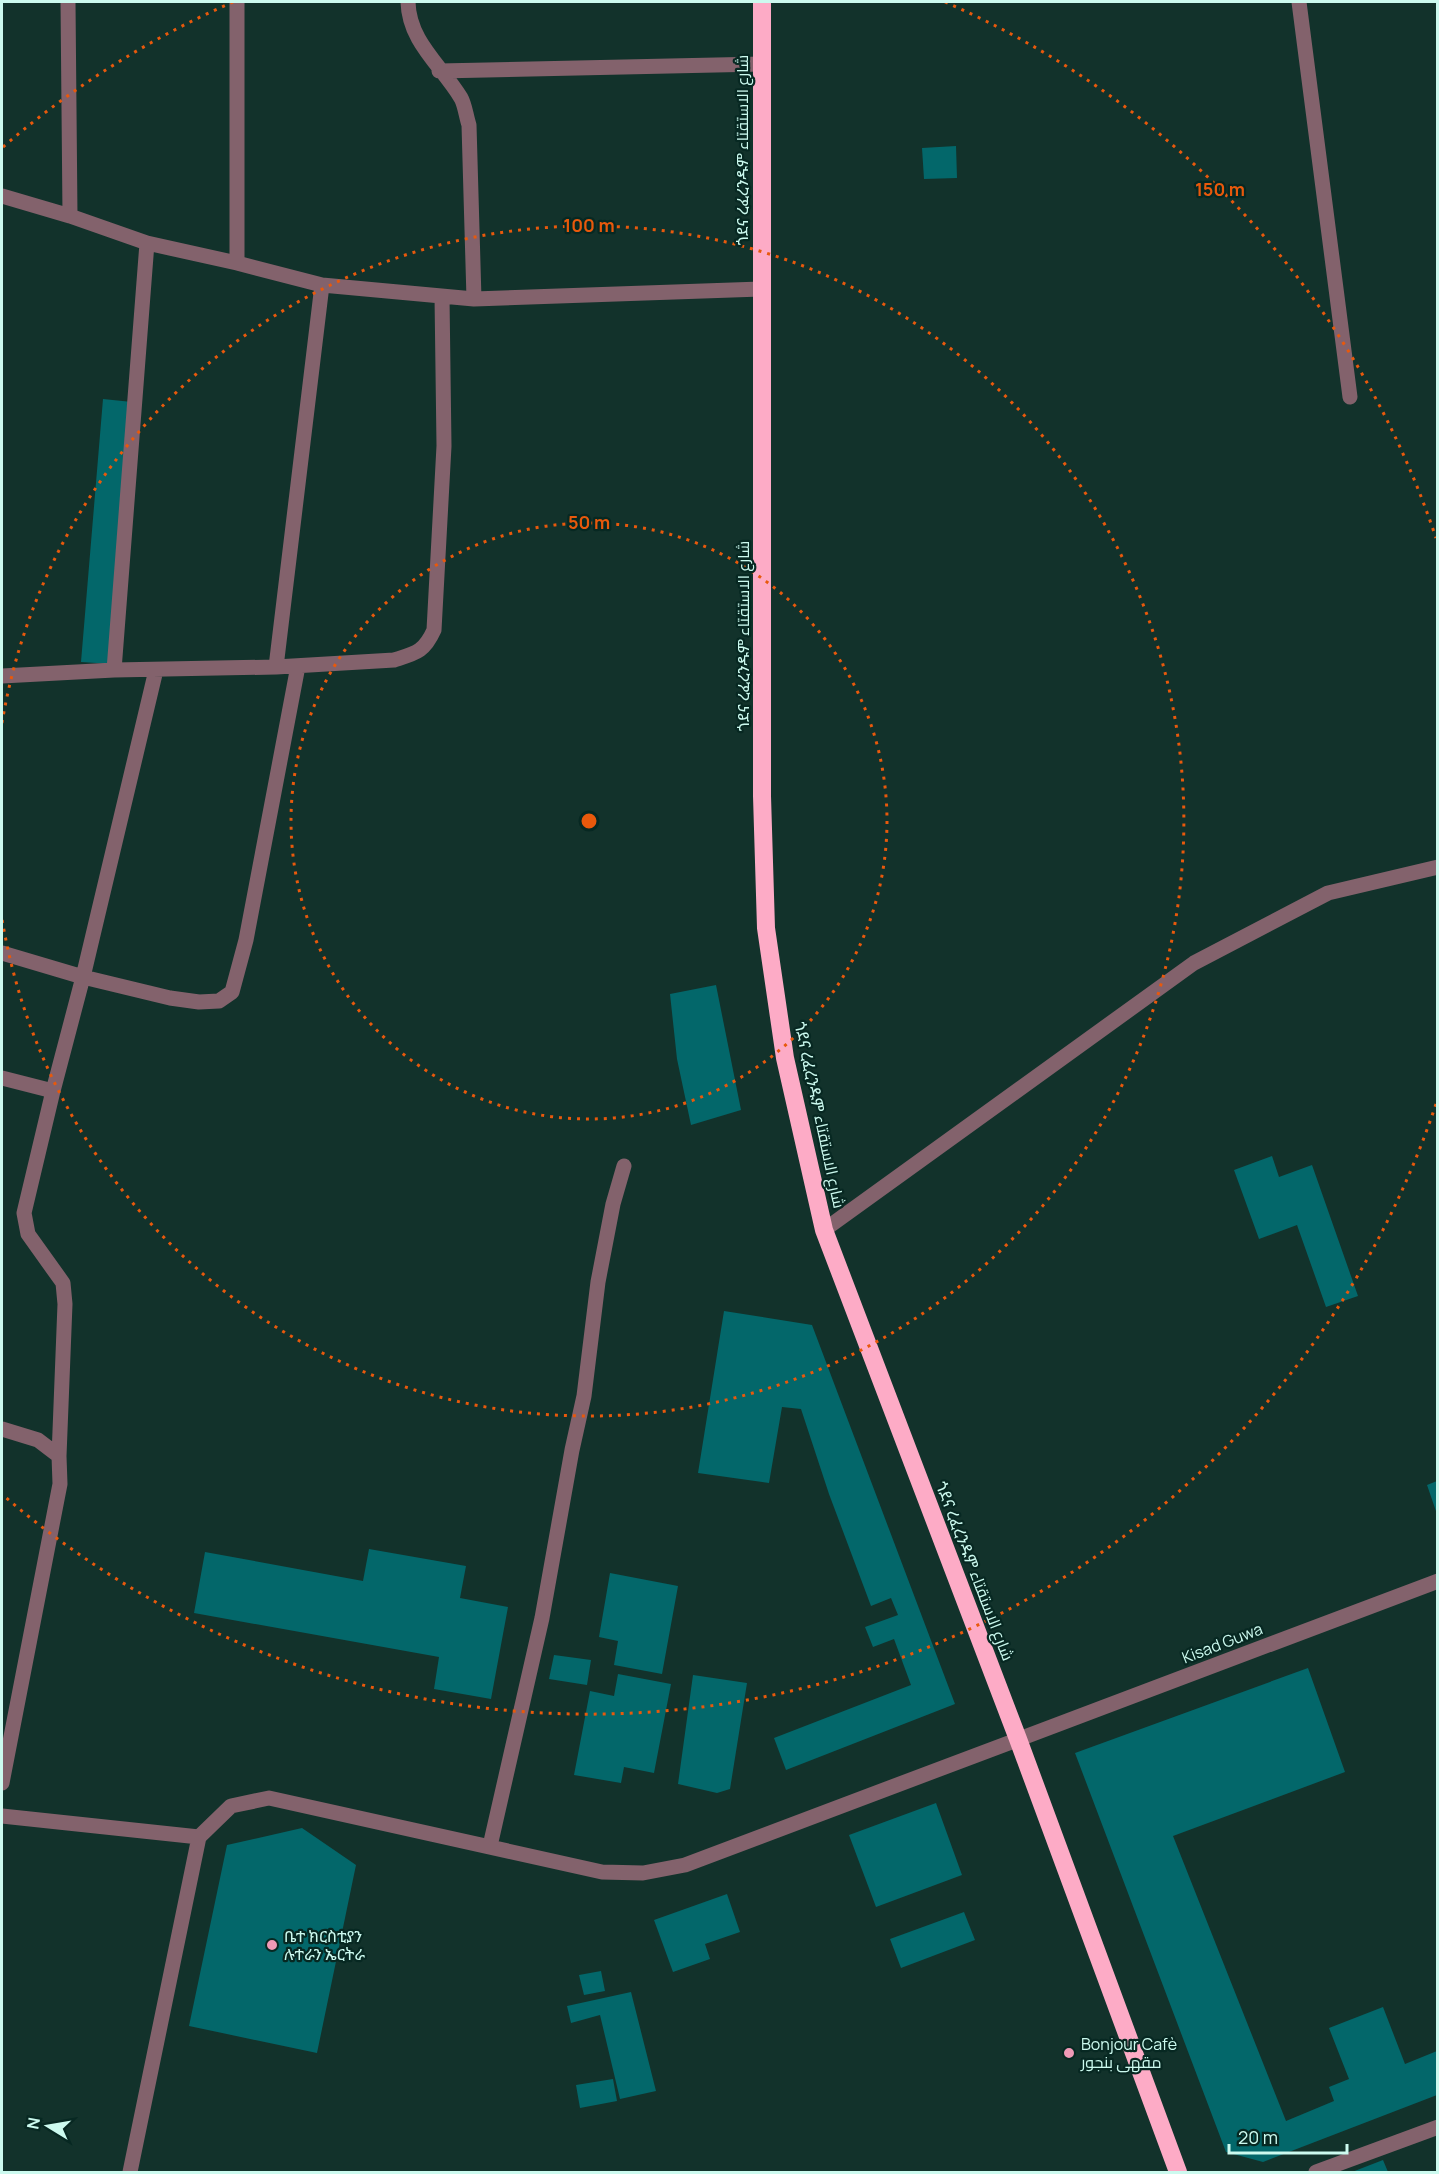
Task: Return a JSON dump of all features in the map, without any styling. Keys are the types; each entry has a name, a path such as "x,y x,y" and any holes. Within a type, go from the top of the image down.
{"highway":[{"name":"ጎደና ረፈረንዱም شارع الاستقتاء","path":"762,2 762,796 766,928 785,1058 824,1230 1018,1739 1178,2172"}],"street":[{"path":"68,2 70,216"},
{"path":"237,2 237,263"},
{"path":"408,2 408,16 418,40 462,99 469,124 474,299"},
{"path":"1299,2 1350,398"},
{"path":"439,70 762,64"},
{"path":"2,196 70,216 147,243 322,285 474,299 761,290"},
{"path":"114,670 147,243"},
{"path":"276,667 322,285"},
{"path":"2,676 114,670 276,667 394,660 412,654 427,645 434,630 444,446 442,296"},
{"path":"2,953 83,977 170,998 199,1002 219,1001 232,993 246,940 298,666"},
{"path":"2,1783 60,1484 65,1304 63,1282 28,1234 24,1213 156,670"},
{"path":"824,1230 1194,963 1329,892 1437,867"},
{"path":"2,1078 53,1090"},
{"path":"490,1846 542,1618 584,1396 598,1282 613,1204 624,1166"},
{"path":"2,1429 38,1440 59,1456"},
{"name":"Kisad Guwa","path":"199,1837 231,1806 269,1798 602,1872 643,1873 685,1865 1437,1581"},
{"path":"2,1816 199,1837 130,2172"},
{"path":"1316,2172 1437,2127"}],"building":[{"path":"956,146 957,178 924,179 922,148"},
{"path":"103,399 132,402 111,664 81,662"},
{"path":"716,985 741,1110 691,1125 677,1059 670,994"},
{"path":"1272,1156 1279,1177 1312,1165 1358,1296 1326,1307 1297,1225 1259,1239 1234,1170"},
{"path":"724,1311 812,1325 955,1704 786,1770 774,1738 911,1685 894,1639 873,1647 865,1627 898,1615 891,1598 871,1606 829,1494 801,1409 782,1407 769,1483 698,1473"},
{"path":"1437,1481 1437,1514 1427,1485"},
{"path":"369,1549 466,1566 460,1598 508,1607 491,1699 434,1689 439,1657 194,1613 205,1552 363,1581"},
{"path":"610,1573 678,1586 662,1674 614,1665 618,1641 599,1637"},
{"path":"554,1655 591,1660 587,1685 549,1679"},
{"path":"1308,1668 1345,1772 1173,1836 1286,2121 1334,2101 1329,2087 1349,2079 1329,2028 1383,2007 1405,2064 1437,2051 1437,2095 1263,2162 1226,2152 1075,1753"},
{"path":"618,1674 671,1684 654,1773 624,1767 621,1783 574,1775 590,1691 614,1696"},
{"path":"693,1675 747,1683 730,1789 717,1793 678,1784"},
{"path":"936,1803 962,1875 876,1907 849,1835"},
{"name":"ቤተ ክርስቲያን ሉተራን ኤርትራ","path":"302,1828 356,1865 317,2053 189,2026 227,1845"},
{"path":"727,1894 740,1932 705,1944 710,1959 673,1972 654,1920"},
{"path":"964,1912 975,1940 901,1968 890,1939"},
{"path":"601,1971 605,1991 584,1995 579,1975"},
{"path":"631,1992 656,2091 620,2099 600,2015 571,2023 567,2006"},
{"path":"613,2079 617,2101 580,2108 576,2085"},
{"path":"1383,2160 1388,2172 1352,2172"}],"place":[{"name":"ቤተ ክርስቲያን ሉተራን ኤርትራ","path":"272,1945"},
{"name":"Bonjour Cafè مقهى بنجور","path":"1069,2053"}]}
